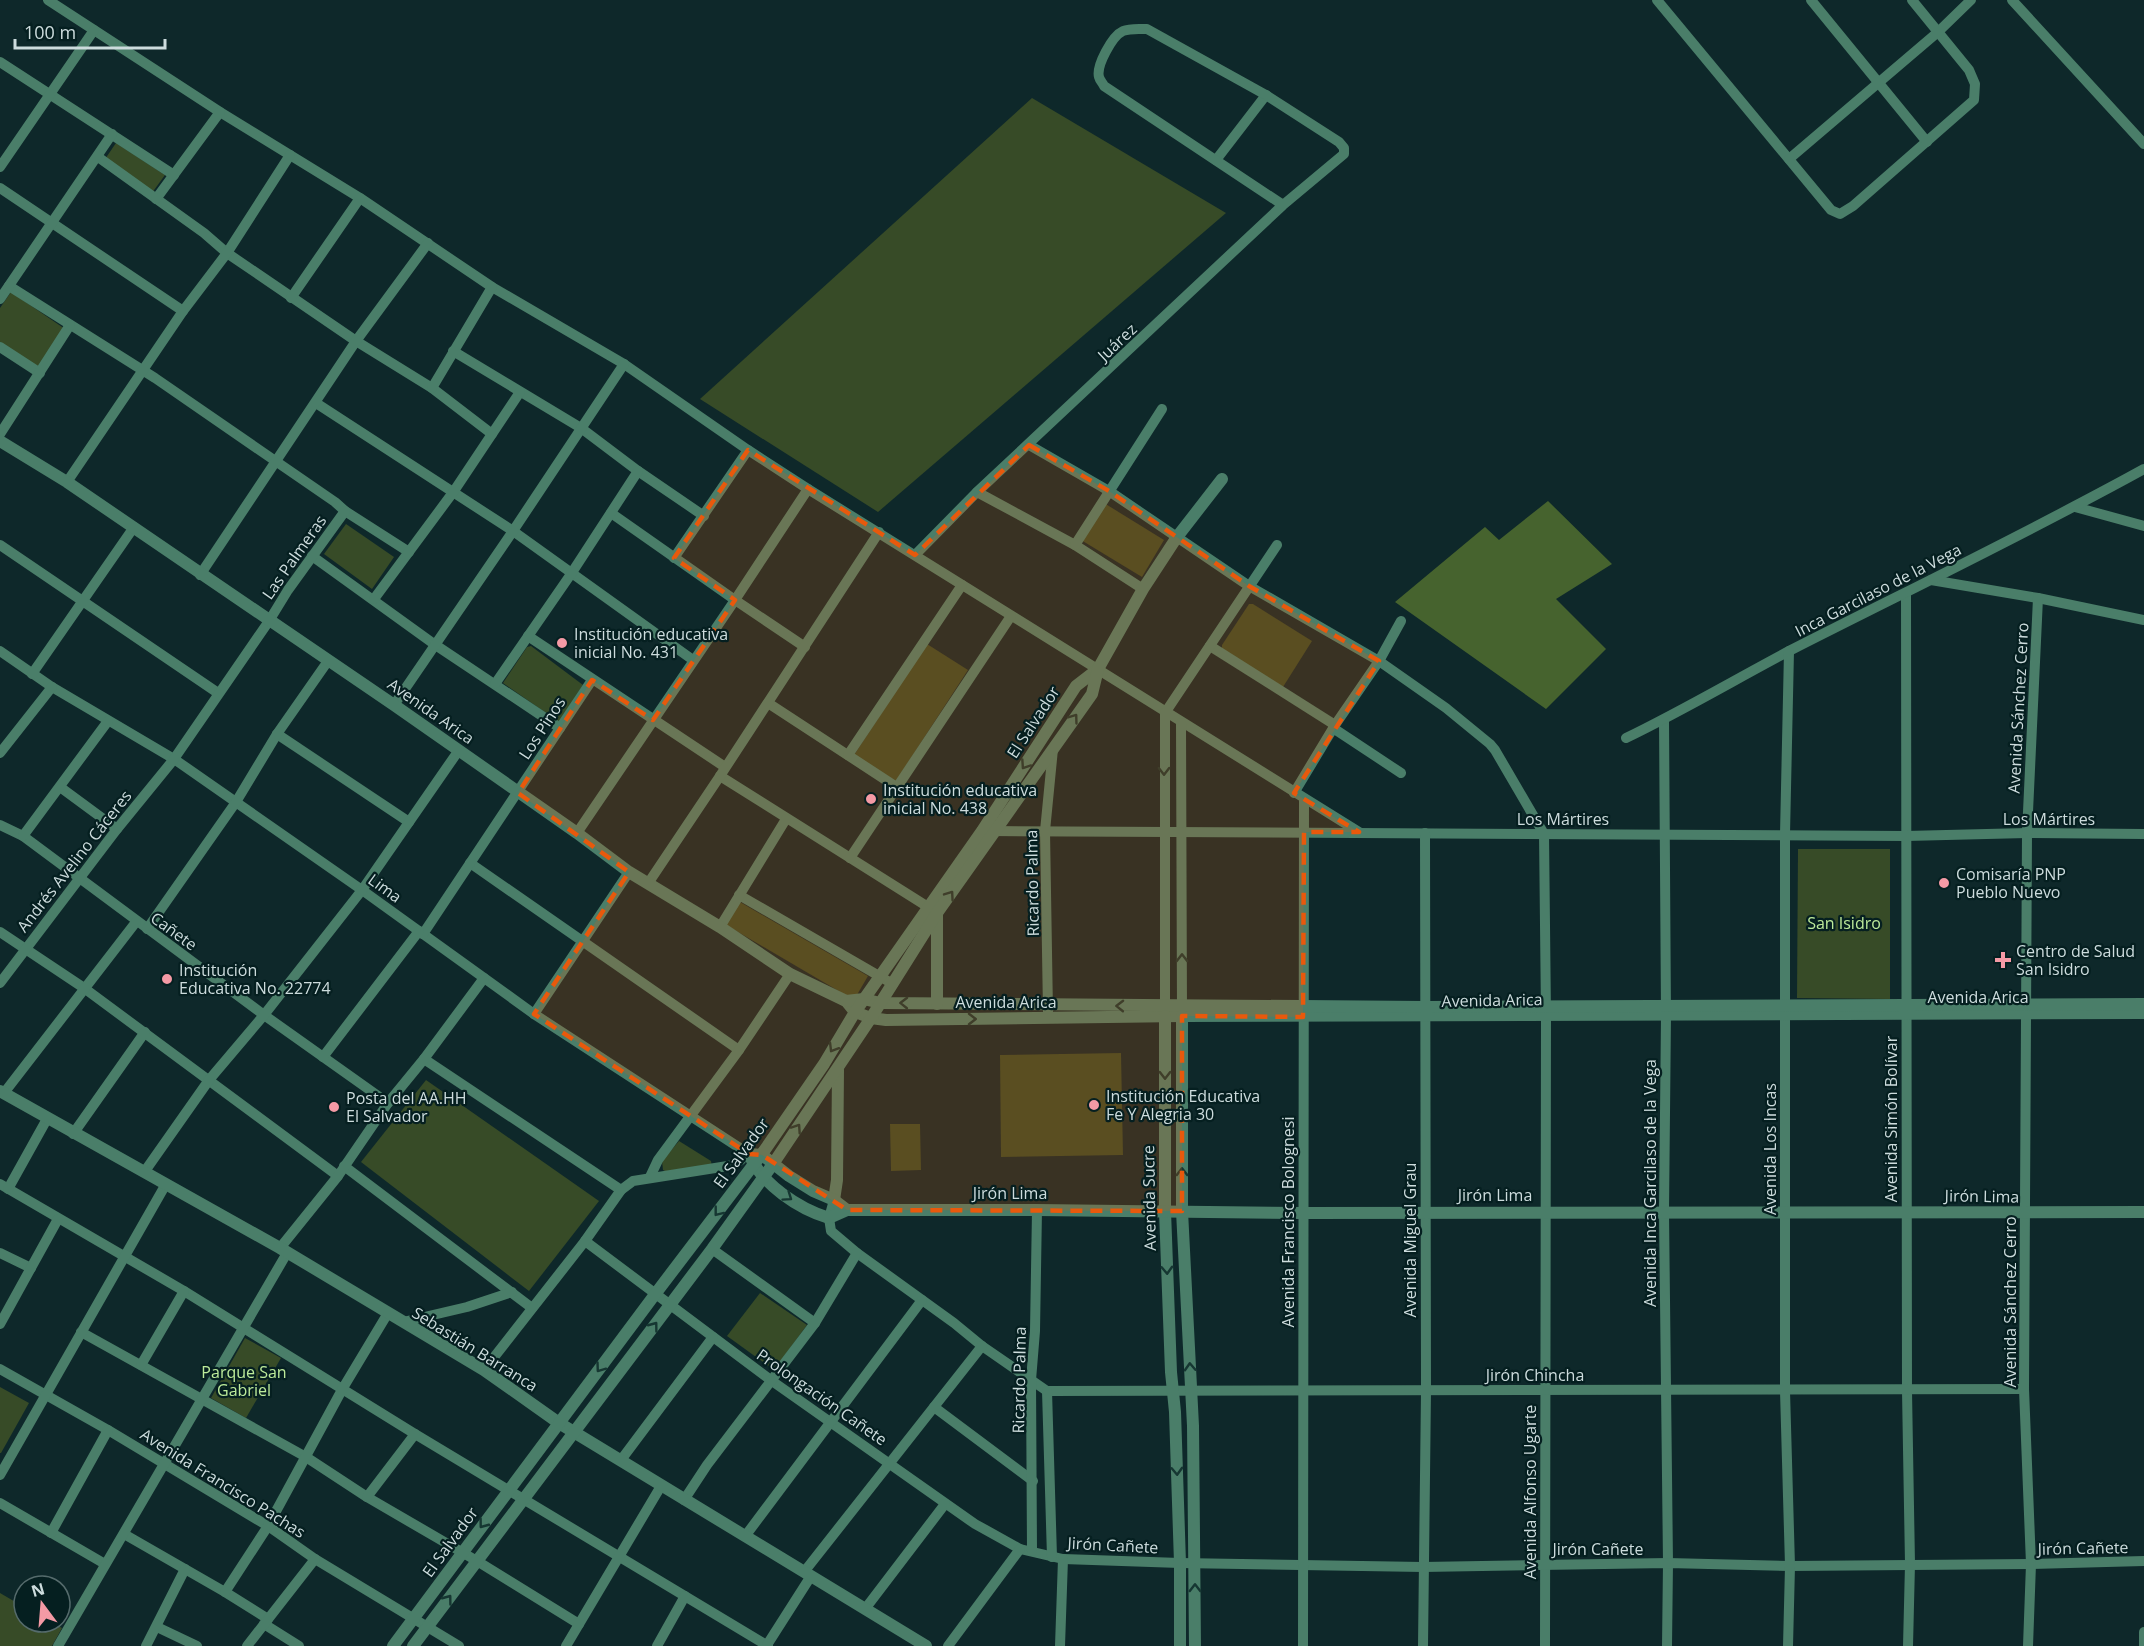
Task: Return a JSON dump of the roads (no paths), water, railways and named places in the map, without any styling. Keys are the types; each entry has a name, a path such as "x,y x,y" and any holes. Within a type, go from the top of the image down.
{"street":[{"path":"48,0 220,112 360,198 492,287 624,364 808,489 1359,832"},
{"path":"1657,0 1831,210 1840,214 1853,206 1974,100 1975,84 1969,70 1912,0"},
{"path":"1811,0 1927,142"},
{"path":"1789,159 1938,32 1971,0"},
{"path":"2012,0 2144,144"},
{"path":"1216,160 1266,95 1147,29 1134,28 1120,32 1101,62 1099,77 1104,86 1283,205"},
{"path":"0,167 94,30"},
{"path":"0,62 174,175"},
{"name":"Juárez","path":"915,555 977,492 1283,205 1344,154 1344,148 1339,142 1266,95"},
{"path":"156,199 220,112"},
{"path":"0,299 112,134"},
{"path":"67,482 183,311 227,254 290,155"},
{"path":"98,157 204,233 227,254 356,341 432,388 492,434"},
{"path":"0,188 183,311"},
{"path":"291,298 360,198"},
{"path":"200,575 356,341 428,243"},
{"path":"9,286 142,371 276,461 345,511 409,552"},
{"path":"432,388 492,287"},
{"path":"0,434 70,325"},
{"path":"0,347 40,373"},
{"path":"453,351 581,429 704,516"},
{"path":"393,705 624,364"},
{"path":"374,599 454,491 520,392"},
{"path":"316,403 513,531 693,660"},
{"path":"1075,545 1162,409"},
{"name":"Avenida Arica","path":"0,441 134,527 200,575 577,832 629,872 649,882 790,974 846,1001 855,1012 871,1018 886,1020 1048,1019 1165,1011"},
{"path":"1029,445 1109,491 1249,586 1379,661 1446,708 1490,744 1544,834"},
{"path":"674,558 748,450"},
{"name":"Inca Garcilaso de la Vega","path":"1626,738 1664,720 1789,651 2075,507 2144,469"},
{"path":"495,684 572,574 638,471"},
{"name":"El Salvador","path":"393,1646 656,1293 752,1156 824,1064 855,1012 880,977 996,830 1053,746 1092,694 1098,669 1143,589 1177,537 1222,479"},
{"path":"577,832 808,489"},
{"path":"977,492 1075,545 1143,589"},
{"path":"2075,507 2144,526"},
{"name":"Las Palmeras","path":"218,693 345,511"},
{"path":"611,513 805,646"},
{"path":"32,674 134,527"},
{"path":"649,882 879,532"},
{"path":"0,545 218,693"},
{"path":"1165,713 1277,545"},
{"path":"312,556 434,644 560,728"},
{"path":"1930,580 2038,598 2144,620"},
{"path":"848,755 962,585"},
{"name":"Avenida Simón Bolívar","path":"1906,593 1906,1212 1910,1564 1908,1646"},
{"name":"Avenida Sánchez Cerro","path":"2028,1646 2031,1564 2024,1389 2027,833 2038,598"},
{"path":"850,858 1011,616"},
{"path":"1299,796 1334,726 1379,661 1401,621"},
{"path":"528,636 653,720 786,819 933,910 937,1004"},
{"path":"1210,646 1334,726 1401,773"},
{"name":"Lima","path":"0,651 52,687 174,759 534,1014 752,1156"},
{"name":"Avenida Los Incas","path":"1788,1646 1790,1566 1785,1391 1785,834 1789,651"},
{"path":"147,929 236,802 277,734 328,661"},
{"name":"El Salvador","path":"413,1646 712,1249 773,1164 893,984 933,910 1076,686 1098,669"},
{"name":"Los Pinos","path":"323,1057 421,933 518,793 592,680"},
{"path":"0,753 52,687"},
{"name":"Andrés Avelino Cáceres","path":"0,983 117,829 174,759 218,693"},
{"path":"768,703 898,788"},
{"name":"Avenida Sucre","path":"1165,713 1165,1211 1172,1391 1175,1412 1180,1646"},
{"name":"Avenida Inca Garcilaso de la Vega","path":"1664,720 1667,1646"},
{"path":"23,836 108,721"},
{"name":"Avenida Sucre","path":"1181,723 1182,1211 1191,1390 1195,1646"},
{"path":"277,734 409,822"},
{"name":"Ricardo Palma","path":"1048,1019 1045,831 1053,746"},
{"path":"145,1171 209,1080 264,1016 362,890 459,750"},
{"path":"60,787 117,829"},
{"name":"Avenida Francisco Bolognesi","path":"1299,796 1304,832 1303,1646"},
{"path":"720,927 786,819"},
{"name":"Cañete","path":"0,825 23,836 264,1016 388,1103"},
{"name":"Los Mártires","path":"982,831 1906,836 2027,833 2144,834"},
{"name":"Avenida Miguel Grau","path":"1424,1646 1425,833"},
{"name":"Avenida Alfonso Ugarte","path":"1544,834 1545,1646"},
{"path":"470,863 739,1050"},
{"path":"534,1014 629,872"},
{"path":"739,895 893,984"},
{"path":"2,1092 136,922"},
{"path":"0,932 84,988 209,1080 532,1308"},
{"path":"650,1177 658,1160 739,1050 790,974"},
{"path":"58,1646 203,1401 284,1251 388,1103 484,978"},
{"name":"Avenida Arica","path":"846,1001 864,999 880,1003 1048,1005 1165,1011 1303,1012 2027,1008 2144,1004"},
{"name":"Avenida Arica","path":"2027,1008 2144,1013"},
{"path":"73,1134 145,1032"},
{"path":"424,1059 621,1190"},
{"path":"838,1068 837,1180 829,1218 831,1231 982,1346 1047,1391"},
{"name":"Sebastián Barranca","path":"2,1092 284,1251 484,1370 574,1432 926,1646"},
{"path":"47,1119 4,1187 184,1291 767,1646 807,1574 982,1346"},
{"path":"752,1156 764,1176 776,1188 813,1213 829,1218"},
{"path":"484,1370 585,1242 621,1190 633,1181 734,1165 752,1156 773,1164 813,1191 834,1200 847,1210"},
{"path":"0,1474 3,1462 45,1397 166,1184"},
{"name":"Jirón Lima","path":"829,1218 847,1210 1302,1213 2144,1212"},
{"name":"Ricardo Palma","path":"1032,1551 1031,1380 1035,1330 1037,1210"},
{"path":"0,1324 58,1219"},
{"name":"Prolongación Cañete","path":"585,1242 945,1504 995,1537 1020,1549 1058,1558"},
{"path":"712,1249 815,1323"},
{"path":"0,1253 31,1268"},
{"path":"684,1500 815,1323 857,1253"},
{"path":"141,1365 184,1291"},
{"path":"403,1322 467,1307 512,1292"},
{"path":"746,1535 922,1300"},
{"path":"225,1592 268,1526 343,1388 388,1313"},
{"path":"81,1332 306,1457 367,1497 579,1624"},
{"path":"621,1460 713,1337"},
{"name":"Avenida Francisco Pachas","path":"0,1369 45,1397 166,1464 268,1526 315,1559 459,1646"},
{"name":"Jirón Chincha","path":"1047,1391 2024,1389"},
{"name":"Ricardo Palma","path":"1047,1391 1058,1558 1060,1646"},
{"path":"934,1407 1033,1481"},
{"path":"51,1533 108,1431"},
{"path":"367,1497 416,1434"},
{"path":"566,1646 661,1486"},
{"path":"0,1503 105,1564"},
{"path":"865,1609 945,1504"},
{"path":"124,1534 225,1592 299,1646"},
{"path":"948,1646 1020,1549"},
{"name":"Jirón Cañete","path":"1058,1558 1195,1564 1423,1567 1668,1563 1790,1566 2144,1562"},
{"path":"247,1646 315,1559"},
{"path":"146,1646 185,1569"},
{"path":"657,1646 685,1596"},
{"path":"157,1627 197,1646"},
{"path":"2144,1632 2144,1646"}],"place":[{"name":"Institución educativa inicial No. 431","path":"562,643"},
{"name":"Institución educativa inicial No. 438","path":"871,799"},
{"name":"Comisaría PNP Pueblo Nuevo","path":"1944,883"},
{"name":"Centro de Salud San Isidro","path":"2003,960"},
{"name":"Institución Educativa No. 22774","path":"167,979"},
{"name":"Institución Educativa Fe Y Alegria 30","path":"1094,1105"},
{"name":"Posta del AA.HH El Salvador","path":"334,1107"}],"park label":[{"name":"San Isidro","path":"1844,923"},
{"name":"Parque San Gabriel","path":"244,1381"}]}
